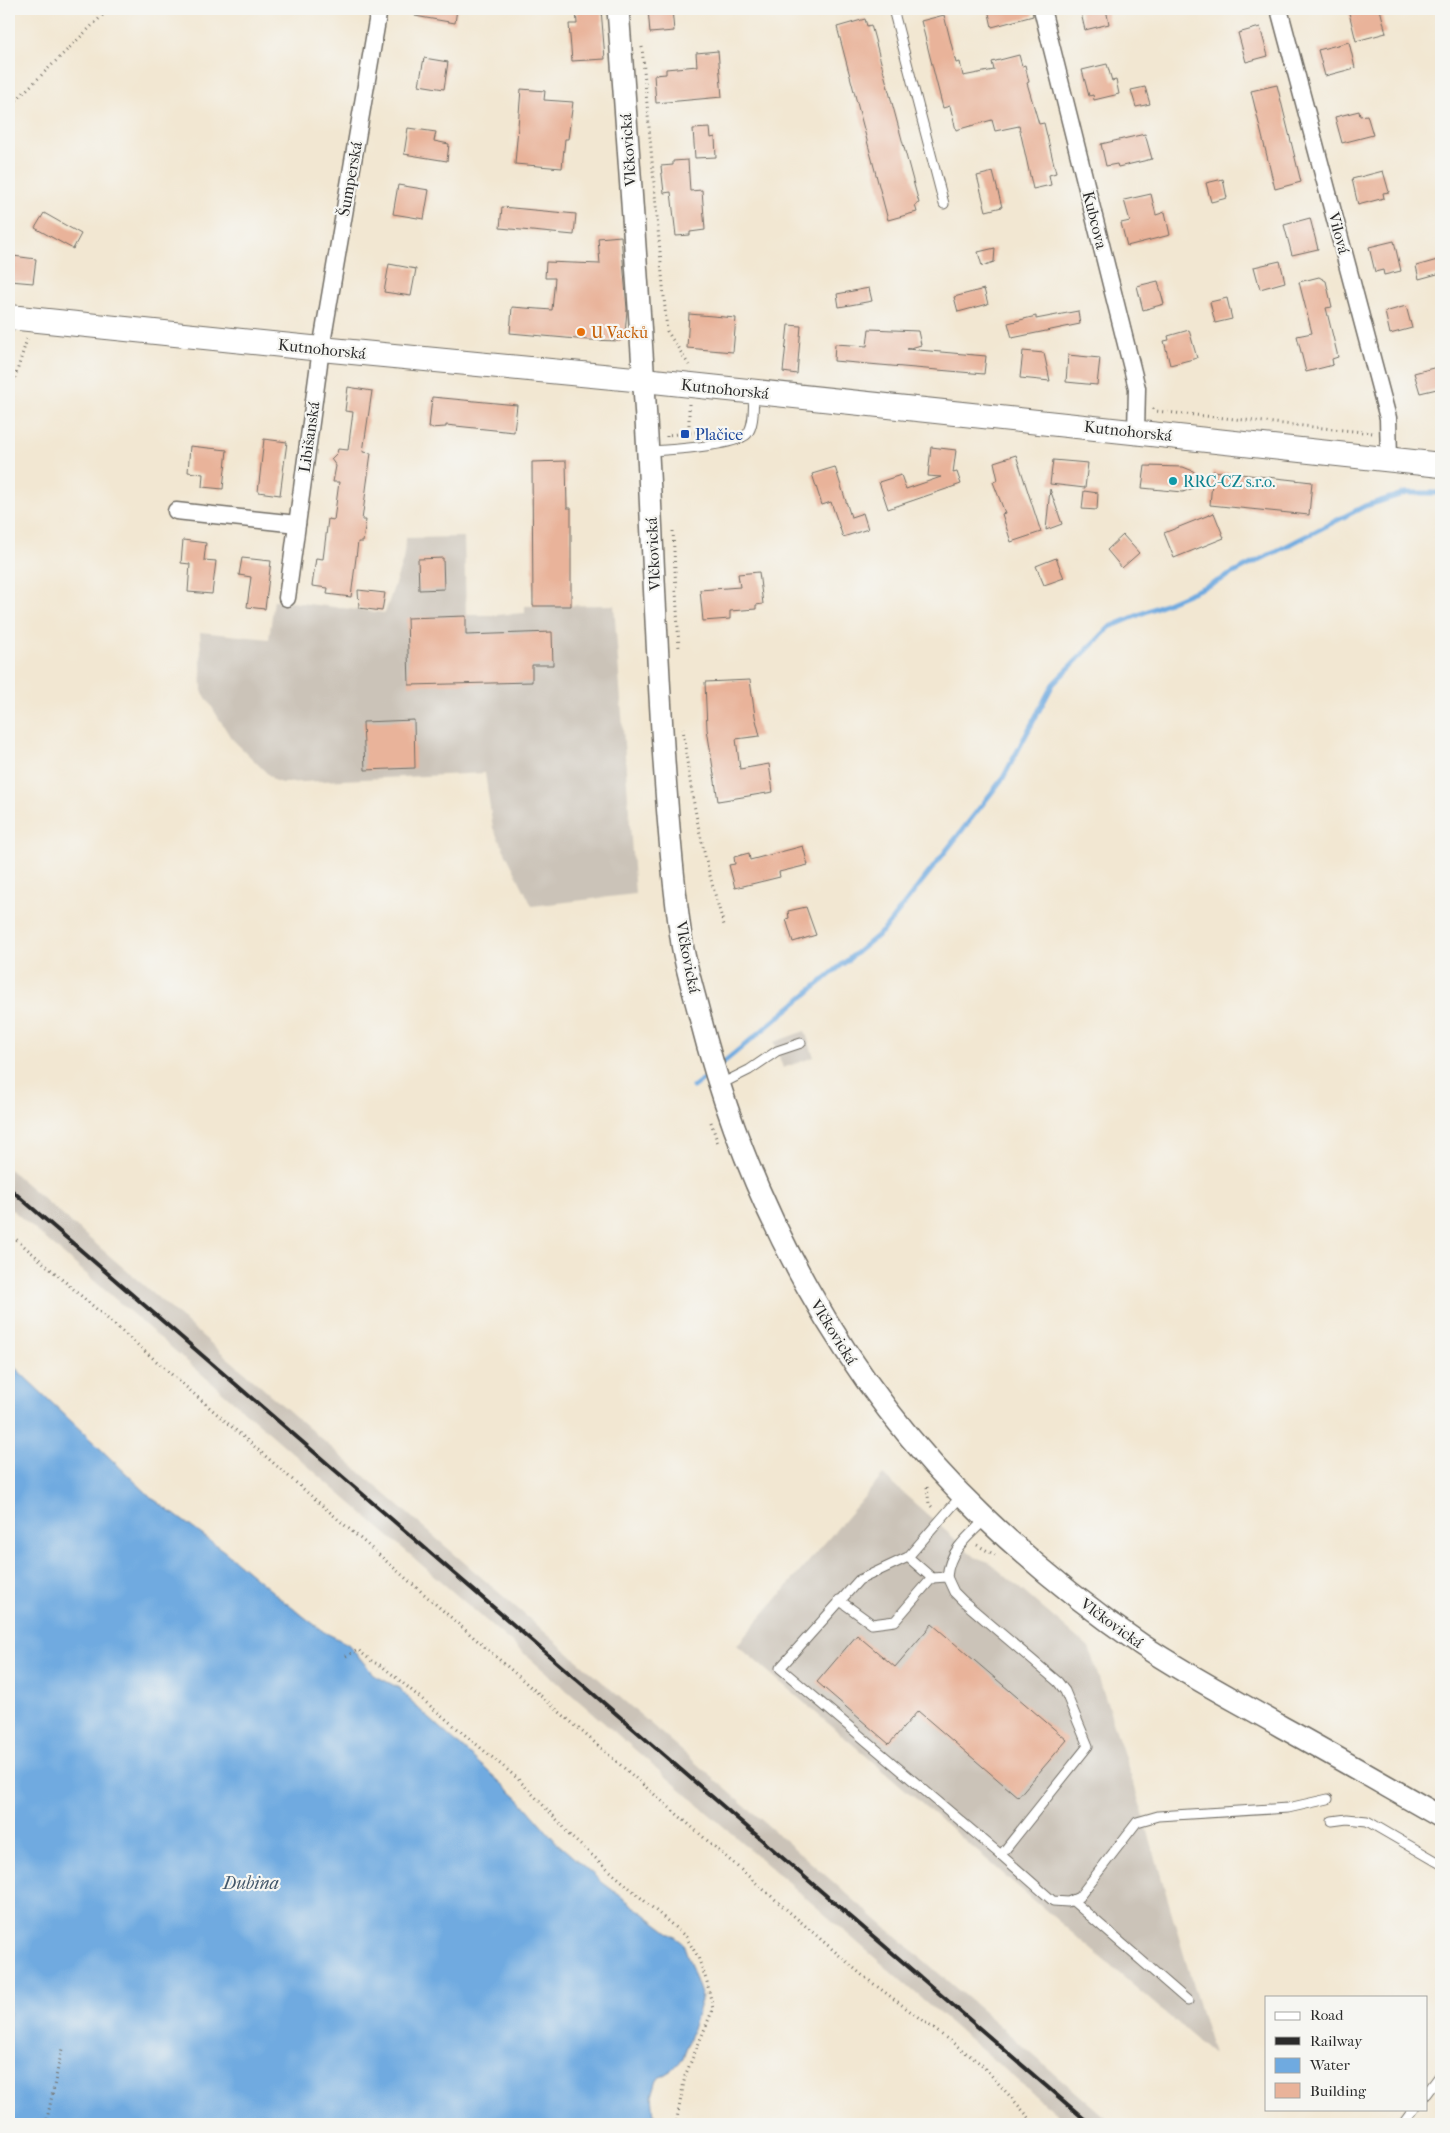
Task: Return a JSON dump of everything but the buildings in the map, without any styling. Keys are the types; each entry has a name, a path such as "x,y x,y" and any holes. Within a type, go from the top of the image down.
{"main road":[{"name":"Kutnohorská","path":"9,317 644,380 1441,465"}],"street":[{"name":"Šumperská","path":"321,349 379,9"},
{"name":"Vlčkovická","path":"618,9 644,380 658,450 669,834 683,948 720,1087 742,1151 780,1237 817,1305 869,1384 905,1431 986,1519 1053,1578 1108,1621 1177,1668 1441,1817"},
{"name":"Kubcova","path":"1042,9 1136,388 1136,432"},
{"name":"Vilová","path":"1279,9 1388,418 1389,459"},
{"name":"Libišanská","path":"287,598 321,349"},
{"path":"176,511 296,524"}],"lane":[{"path":"893,9 944,204"},
{"path":"658,450 741,438 748,433 751,425 754,392"},
{"path":"720,1087 777,1051 801,1043"},
{"path":"962,1495 908,1557 859,1580 839,1600 780,1668 1053,1901 1059,1903 1073,1901 1079,1897 1137,1822 1158,1816 1288,1808 1328,1799"},
{"path":"986,1519 966,1537 950,1562 947,1577 954,1592 963,1601 1058,1682 1065,1691 1088,1746 1001,1855"},
{"path":"908,1557 932,1578 947,1577"},
{"path":"839,1600 872,1624 895,1621 932,1578"},
{"path":"1332,1821 1367,1822 1441,1864"},
{"path":"1073,1901 1188,2001"},
{"path":"1428,2091 1441,2074"},
{"path":"1403,2124 1413,2110"}],"path":[{"path":"9,107 109,9"},
{"path":"641,38 667,332 690,368 689,433"},
{"path":"9,397 33,319"},
{"path":"1152,408 1155,411 1388,435"},
{"path":"658,450 667,435 706,431"},
{"path":"673,528 679,653"},
{"path":"683,725 688,772 699,836 724,925"},
{"path":"720,1087 711,1120 720,1149"},
{"path":"9,1233 863,1976 981,2064 1035,2124"},
{"path":"922,1480 927,1488 929,1504 943,1517"},
{"path":"966,1537 982,1549 998,1557"},
{"path":"346,1656 358,1650 390,1672 517,1778 562,1825 570,1836 686,1937 698,1957 707,1982 713,2009 685,2076 676,2124"},
{"path":"46,2124 62,2048"}],"shaded area":[{"path":"464,537 466,615 525,613 525,606 614,605 635,894 532,906 493,828 485,773 282,783 275,781 231,738 202,691 200,632 269,639 274,600 385,613 403,560 406,538"},
{"path":"805,1031 814,1057 783,1068 774,1042"},
{"path":"9,1169 1113,2124 1068,2124 934,2009 9,1207"},
{"path":"883,1475 975,1557 989,1562 1089,1648 1140,1804 1213,2054 737,1645"}],"water":[{"name":"Dubina","path":"9,1362 152,1498 224,1551 324,1632 348,1644 374,1675 399,1688 420,1710 520,1800 557,1843 603,1883 683,1943 702,1997 683,2059 672,2070 657,2079 652,2096 655,2124 9,2124"}],"waterway":[{"path":"719,1066 884,930 1003,778 1053,684 1110,627 1214,583 1365,506 1406,493 1441,493"},
{"path":"693,1087 711,1073"}],"railway":[{"path":"9,1188 1090,2124"}],"place":[{"name":"U Vacků","path":"581,332"},
{"name":"Plačice","path":"685,434"},
{"name":"RRC-CZ s.r.o.","path":"1173,481"}]}
